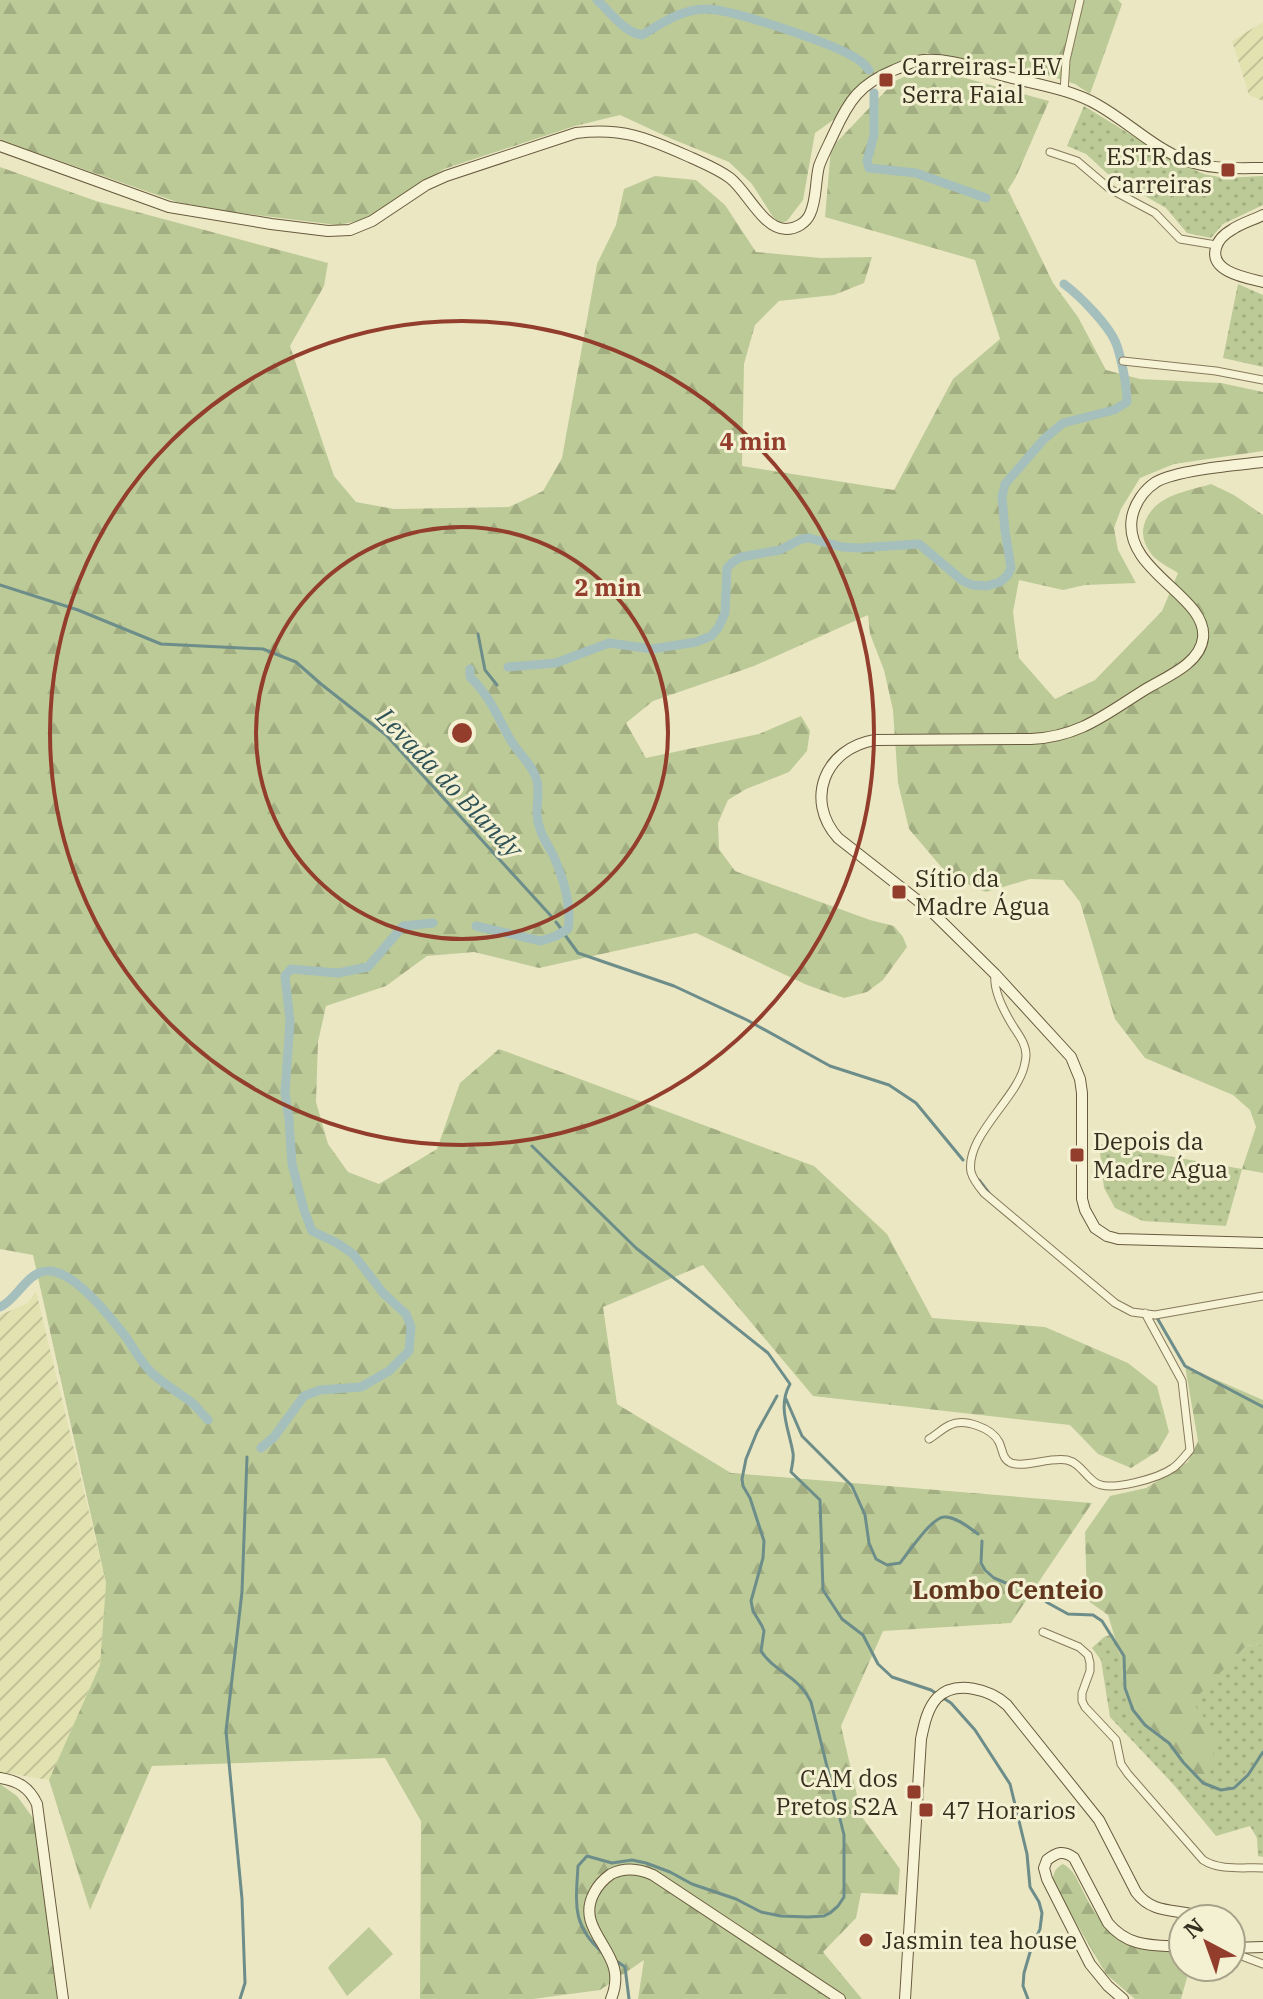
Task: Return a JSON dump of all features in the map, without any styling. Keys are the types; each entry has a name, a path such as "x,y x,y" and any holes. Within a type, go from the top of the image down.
{"main road":[{"path":"0,146 169,207 293,228 341,231 372,221 426,185 446,176 576,133 612,131 642,137 714,168 741,188 767,222 789,229 809,216 819,167 852,98 873,79 911,63 933,60 1064,92 1097,104 1186,161 1213,167 1263,168"},
{"path":"1263,215 1231,229 1219,240 1215,255 1228,271 1263,282"},
{"path":"1263,462 1171,476 1149,488 1135,508 1131,526 1137,549 1151,568 1190,607 1202,625 1200,650 1183,666 1099,719 1057,737 875,740 858,743 827,771 821,801 823,814 838,838 931,911 1064,1048 1076,1067 1082,1093 1082,1199 1095,1228 1107,1236 1131,1241 1263,1243"},
{"path":"905,1999 921,1739 928,1714 939,1697 959,1689 990,1694 1003,1701 1099,1820 1139,1897 1159,1910 1167,1911"},
{"path":"0,1778 25,1786 37,1804 63,1999"},
{"path":"1123,1999 1090,1964 1047,1879 1044,1868 1047,1860 1060,1852 1074,1858 1115,1931 1129,1941 1167,1946"},
{"path":"611,1999 615,1973 591,1923 590,1904 608,1876 633,1869 653,1875 840,1999"}],"street":[{"path":"1064,92 1066,60 1080,0"},
{"path":"1050,152 1077,161 1110,189 1155,213 1180,239 1216,245"},
{"path":"1123,361 1216,371 1263,380"},
{"path":"995,974 994,982 1001,1002 1009,1021 1022,1039 1026,1053 1022,1072 976,1144 971,1169 984,1193 1115,1303 1132,1312 1155,1315 1263,1296"},
{"path":"929,1439 949,1426 964,1423 991,1432 1010,1462 1071,1461 1096,1483 1112,1487 1145,1480 1173,1468 1190,1450 1182,1381 1145,1313"},
{"path":"1043,1632 1079,1647 1088,1655 1091,1667 1082,1693 1083,1704 1116,1740 1121,1764 1128,1774 1203,1860 1221,1867 1263,1868"}],"green space":[{"path":"0,0 1118,0 1122,4 1090,94 1075,84 1044,74 927,53 872,79 843,113 815,133 803,200 787,221 780,223 752,184 729,162 620,115 575,126 444,169 365,220 337,225 177,202 0,140"},
{"path":"1263,22 1263,101 1249,95 1232,41"},
{"path":"923,68 926,73 947,73 1049,101 1008,190 1053,283 1078,317 1106,370 1140,379 1221,383 1263,392 1263,451 1174,464 1140,478 1121,509 1114,528 1118,550 1136,583 1085,585 1063,590 1019,580 1013,612 1019,658 1055,699 1095,680 1162,611 1178,573 1155,558 1146,544 1144,525 1155,507 1171,496 1211,484 1263,515 1263,1173 1242,1169 1256,1127 1250,1110 1233,1095 1145,1058 1115,1019 1080,902 1063,880 1030,879 986,892 949,876 909,829 898,783 893,710 884,670 870,634 868,615 754,666 653,701 626,723 646,758 759,734 801,716 810,731 807,751 789,772 746,789 728,800 718,823 719,849 735,871 894,926 907,947 883,980 867,992 844,998 807,985 696,933 539,968 474,952 427,956 386,986 326,1006 318,1042 316,1102 328,1144 348,1172 379,1184 437,1149 460,1083 499,1049 814,1166 887,1234 932,1318 1045,1327 1128,1363 1157,1386 1169,1432 1158,1451 1131,1468 1098,1454 1070,1425 813,1396 703,1265 603,1307 617,1404 731,1473 1092,1503 1011,1623 883,1631 841,1726 862,1817 900,1869 898,1895 861,1893 856,1918 823,1952 862,1999 638,1999 644,1960 600,1990 533,1999 420,1999 421,1821 385,1758 152,1766 90,1910 49,1780 100,1665 106,1583 33,1255 0,1249 0,167 96,201 328,263 324,286 290,346 334,476 356,502 394,509 509,507 543,491 562,458 597,264 616,225 624,189 655,176 696,180 725,205 756,252 821,258 872,257 864,283 834,295 779,301 755,325 744,364 742,466 894,490 953,379 1000,339 975,260 825,217 831,148 895,81"},
{"path":"1084,106 1174,161 1204,174 1224,178 1263,176 1263,205 1223,224 1211,238 1187,233 1166,208 1110,176 1086,154 1067,146"},
{"path":"1238,284 1263,295 1263,367 1223,358"},
{"path":"1099,1144 1242,1169 1226,1226 1143,1221 1115,1208 1104,1188"},
{"path":"36,1291 106,1583 100,1665 49,1780 0,1772 0,1315 28,1303"},
{"path":"1185,1366 1263,1400 1263,1644 1246,1646 1192,1702 1218,1735 1208,1782 1195,1776 1169,1741 1144,1722 1124,1688 1121,1658 1108,1615 1087,1600 1085,1532 1110,1496 1146,1488 1188,1462 1198,1441"},
{"path":"1113,1634 1121,1658 1124,1688 1144,1722 1169,1741 1191,1702 1246,1646 1263,1644 1263,1857 1258,1856 1257,1838 1250,1826 1216,1836 1173,1784 1110,1717 1101,1660 1092,1648 1104,1637"},
{"path":"0,1784 17,1796 36,1822 57,1999 0,1999"},
{"path":"1063,1864 1070,1869 1102,1922 1116,1937 1132,1946 1167,1950 1167,1983 1186,1983 1181,1999 1135,1999 1106,1974 1052,1882"},
{"path":"369,1927 393,1954 347,1996 328,1968"}],"waterway":[{"path":"597,0 624,26 642,35 689,11 719,11 760,21 831,46 849,54 869,70"},
{"path":"874,93 874,135 867,161 869,168 916,173 986,198"},
{"path":"508,667 556,663 609,643 652,649 696,642 711,636 725,613 727,568 741,557 780,550 801,539 858,548 919,544 963,581 987,586 1000,582 1011,568 1002,497 1005,484 1044,439 1063,423 1114,410 1127,402 1114,338 1094,312 1064,284"},
{"name":"Levada do Blandy","path":"0,585 78,610 161,644 263,649 296,662 386,735 552,917"},
{"path":"478,634 485,670 497,685"},
{"path":"470,669 470,677 488,699 535,775 538,822 561,874 569,911 568,929 541,941 476,926"},
{"name":"Levada do Blandy","path":"556,922 562,930"},
{"path":"261,1448 274,1437 304,1396 320,1390 361,1387 389,1371 409,1351 411,1327 406,1314 384,1294 353,1254 312,1231 304,1210 292,1164 285,1093 290,1021 285,976 291,969 338,973 368,967 403,926 433,923"},
{"name":"Levada do Blandy","path":"565,935 578,953 674,986 747,1020 830,1066 889,1085 916,1103 963,1160"},
{"path":"532,1146 636,1248 768,1353 790,1384 784,1410 793,1453 791,1472 820,1500 823,1590 842,1619 863,1635 878,1664 892,1677 931,1690 951,1703 975,1730 1010,1784 1027,1854 1030,1887 1042,1913 1040,1929 1024,1973 1023,1986 1028,1999"},
{"name":"Levada do Blandy","path":"979,1180 989,1193"},
{"path":"0,1307 41,1272 58,1273 69,1278 102,1308 151,1372 191,1402 208,1420"},
{"name":"Levada do Blandy","path":"1156,1316 1185,1366 1263,1407"},
{"path":"603,1953 585,1933 578,1913 578,1866 587,1856 612,1863 632,1860 646,1863 761,1912 781,1916 824,1916 844,1897 844,1835 811,1702 799,1685 761,1651 764,1631 751,1601 763,1558 764,1541 742,1479 757,1432 777,1396"},
{"path":"786,1399 802,1436 852,1486 865,1515 869,1543 876,1559 887,1565 900,1563 927,1529 944,1517 957,1520 978,1534"},
{"path":"240,1999 245,1983 242,1899 226,1731 242,1592 247,1457"},
{"path":"982,1541 981,1563 994,1578 1027,1586 1068,1614 1093,1615 1102,1621 1124,1656 1125,1688 1133,1710 1145,1725 1169,1743 1203,1783 1221,1790 1234,1788 1248,1775 1263,1752"},
{"path":"618,1962 625,1967 629,1999"}],"place":[{"name":"Carreiras-LEV Serra Faial","path":"886,80"},
{"name":"ESTR das Carreiras","path":"1228,170"},
{"name":"Sítio da Madre Água","path":"899,892"},
{"name":"Depois da Madre Água","path":"1077,1155"},
{"name":"CAM dos Pretos S2A","path":"914,1792"},
{"name":"47 Horarios","path":"926,1810"},
{"name":"Jasmin tea house","path":"866,1940"}],"district":[{"name":"Lombo Centeio","path":"1008,1589"}]}
